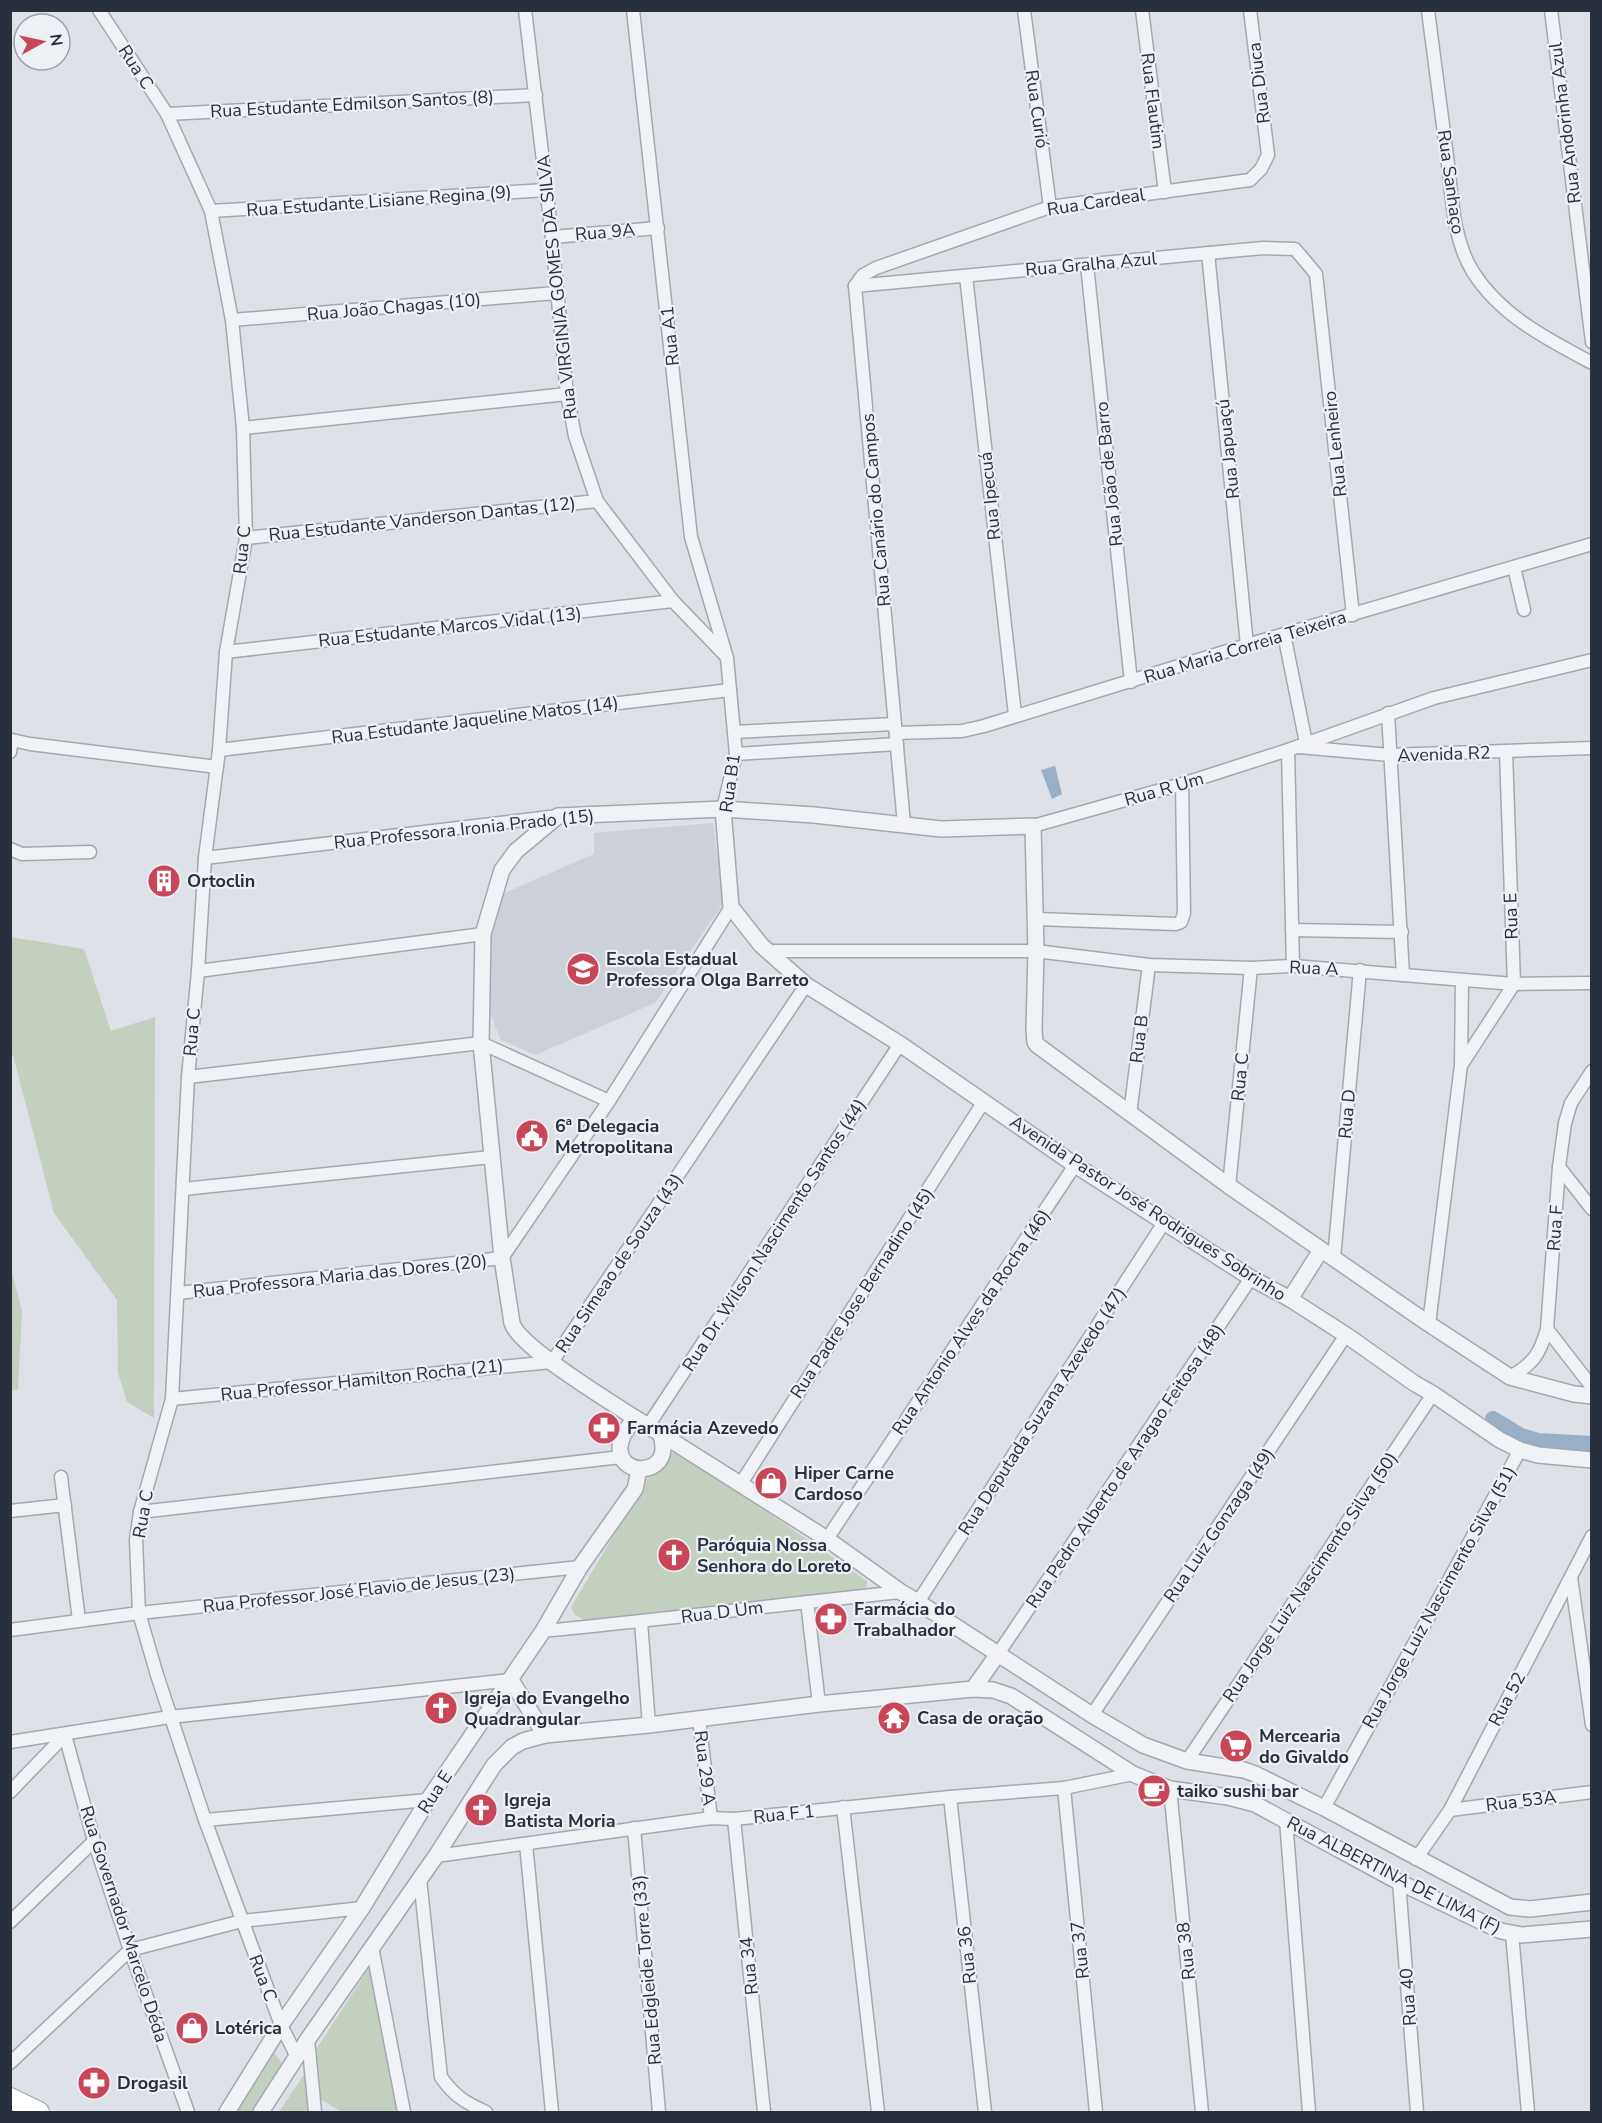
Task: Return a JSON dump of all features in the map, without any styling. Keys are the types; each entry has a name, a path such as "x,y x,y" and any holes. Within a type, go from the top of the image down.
{"main road":[{"path":"10,2098 36,2111"},
{"path":"10,2103 36,2111"}],"street":[{"name":"Rua C","path":"99,10 166,114 211,211 232,320 243,428 246,538 226,652 219,750 205,858 188,1077 172,1399 140,1512 136,1540 139,1613 170,1717 205,1820 281,2025 297,2057"},
{"name":"Rua VIRGINIA GOMES DA SILVA","path":"525,10 552,237 567,394 575,436 597,501 673,601 728,658"},
{"name":"Rua A1","path":"633,10 691,537 728,658"},
{"name":"Rua Curió","path":"1024,10 1050,207"},
{"name":"Rua Flautim","path":"1142,10 1165,192"},
{"name":"Rua Diuca","path":"1250,10 1268,155"},
{"name":"Rua Sanhaço","path":"1428,10 1456,225 1467,261 1496,300 1519,321 1592,363"},
{"name":"Rua Andorinha Azul","path":"1551,10 1592,342"},
{"name":"Rua Estudante Edmilson Santos (8)","path":"166,114 536,95"},
{"name":"Rua Cardeal","path":"855,286 863,275 876,268 1050,207 1250,180 1261,169 1268,155"},
{"name":"Rua Estudante Lisiane Regina (9)","path":"211,211 546,190"},
{"name":"Rua 9A","path":"552,237 658,228"},
{"name":"Rua Gralha Azul","path":"855,286 1263,248 1295,249 1316,274"},
{"name":"Rua Japuaçú","path":"1208,254 1247,645"},
{"name":"Rua João de Barro","path":"1087,265 1131,682"},
{"name":"Rua Lenheiro","path":"1316,274 1353,615"},
{"name":"Rua Ipecuá","path":"966,276 1015,715"},
{"name":"Rua Canário do Campos","path":"855,286 904,824"},
{"name":"Rua João Chagas (10)","path":"232,320 556,293"},
{"path":"243,428 567,394"},
{"name":"Rua Estudante Vanderson Dantas (12)","path":"246,538 597,501"},
{"name":"Rua Maria Correia Teixeira","path":"734,732 896,734 962,731 1589,543"},
{"path":"1514,567 1524,610"},
{"name":"Rua Estudante Marcos Vidal (13)","path":"226,652 673,601"},
{"path":"1284,634 1297,747 1293,966"},
{"name":"Rua B1","path":"728,658 736,754 723,809 731,908"},
{"name":"Rua R Um","path":"723,809 952,829 1034,826 1182,784 1297,747 1388,713 1473,687 1592,660"},
{"name":"Rua Estudante Jaqueline Matos (14)","path":"219,750 730,690"},
{"path":"1388,713 1403,975"},
{"name":"Rua Maria Correia Teixeira","path":"736,754 896,734"},
{"path":"10,752 12,740 217,767"},
{"name":"Avenida R2","path":"1297,747 1390,755 1592,748"},
{"name":"Rua E","path":"1506,752 1514,984"},
{"path":"1036,919 1176,924 1183,920 1182,784"},
{"name":"Rua Professora Ironia Prado (15)","path":"205,858 558,816 723,809"},
{"path":"558,816 508,859 502,870 483,934 481,1042 502,1258 514,1329 552,1362 648,1426 827,1539 901,1592 1092,1715 1143,1745 1187,1761 1244,1770 1324,1808 1510,1907 1530,1908 1592,1902"},
{"path":"1034,826 1035,1042 1040,1048 1229,1186 1510,1377 1574,1394 1592,1396"},
{"path":"10,849 22,854 90,852"},
{"path":"502,1258 609,1101 731,908"},
{"name":"Avenida Pastor José Rodrigues Sobrinho","path":"731,908 760,945 806,985 900,1044 1075,1165 1251,1278 1294,1295 1414,1383 1500,1440 1520,1450 1553,1458 1592,1460"},
{"path":"1292,930 1402,933"},
{"path":"198,971 483,934"},
{"name":"Rua A","path":"768,951 1036,951 1149,964 1251,968 1293,966 1514,984 1592,983"},
{"name":"Rua B","path":"1130,1114 1149,964"},
{"name":"Rua C","path":"1229,1186 1251,968"},
{"name":"Rua D","path":"1328,1254 1360,970"},
{"path":"1429,1324 1461,1065 1462,980"},
{"path":"1461,1065 1514,984"},
{"name":"Rua Simeao de Souza (43)","path":"552,1362 806,985"},
{"path":"188,1077 481,1042 609,1101"},
{"name":"Rua Dr. Wilson Nascimento Santos (44)","path":"648,1426 900,1044"},
{"name":"Rua F","path":"1510,1377 1528,1367 1536,1357 1547,1329 1559,1167 1567,1112 1592,1071"},
{"name":"Rua Padre Jose Bernadino (45)","path":"740,1485 984,1101"},
{"path":"183,1189 491,1157"},
{"name":"Rua Antonio Alves da Rocha (46)","path":"827,1539 1075,1165"},
{"path":"1559,1167 1592,1209"},
{"name":"Rua Deputada Suzana Azevedo (47)","path":"918,1602 1165,1221"},
{"path":"1294,1295 1306,1275 1328,1254"},
{"name":"Rua Professora Maria das Dores (20)","path":"178,1293 502,1258"},
{"name":"Rua Pedro Alberto de Aragao Feitosa (48)","path":"999,1654 1251,1278"},
{"path":"1547,1329 1592,1387"},
{"name":"Rua Luiz Gonzaga (49)","path":"1092,1715 1346,1335"},
{"name":"Rua Professor Hamilton Rocha (21)","path":"172,1399 552,1362"},
{"name":"Rua Jorge Luiz Nascimento Silva (50)","path":"1187,1761 1433,1394"},
{"path":"648,1426 663,1449 661,1457 648,1468 639,1470 631,1468 621,1457 620,1447 624,1432 648,1426"},
{"name":"Rua Jorge Luiz Nascimento Silva (51)","path":"1324,1808 1520,1450"},
{"path":"140,1512 621,1457"},
{"name":"Rua E","path":"226,2112 281,2025 362,1908 428,1800 543,1631 580,1567 635,1489 639,1470"},
{"path":"61,1477 79,1620"},
{"path":"10,1511 65,1505"},
{"name":"Rua 52","path":"1416,1859 1450,1809 1592,1536"},
{"name":"Rua Professor José Flavio de Jesus (23)","path":"10,1630 139,1613 580,1567"},
{"path":"1571,1577 1592,1725"},
{"name":"Rua D Um","path":"543,1631 901,1592"},
{"path":"807,1602 819,1704"},
{"path":"641,1622 649,1725"},
{"path":"974,1689 999,1654"},
{"path":"10,1742 170,1717 511,1680 545,1735"},
{"name":"Rua ALBERTINA DE LIMA (F)","path":"545,1735 819,1704 974,1689 993,1690 1011,1696 1133,1774 1170,1789 1244,1800 1286,1820 1399,1882 1501,1931 1522,1935 1592,1929"},
{"name":"Rua 29 A","path":"699,1719 711,1818"},
{"path":"10,1792 65,1735"},
{"name":"Rua Governador Marcelo Déda","path":"65,1735 94,1841 188,2112"},
{"name":"Rua E","path":"261,2112 308,2039 436,1856 502,1755 524,1741 545,1735"},
{"path":"10,1771 20,1781"},
{"name":"Rua F 1","path":"436,1856 711,1818 734,1819 1064,1788 1133,1774"},
{"name":"Rua 37","path":"1064,1788 1096,2112"},
{"name":"Rua 38","path":"1170,1789 1202,2112"},
{"name":"Rua 53A","path":"1450,1809 1592,1792"},
{"name":"Rua 36","path":"950,1797 985,2112"},
{"path":"205,1820 428,1800"},
{"path":"843,1807 878,2112"},
{"name":"Rua 34","path":"734,1819 764,2112"},
{"path":"1286,1820 1309,2112"},
{"name":"Rua Edgleide Torre (33)","path":"634,1828 659,2112"},
{"path":"13,1915 94,1841"},
{"path":"526,1844 552,2112"},
{"path":"420,1878 441,2077 452,2092 471,2106 486,2112"},
{"name":"Rua 40","path":"1399,1882 1417,2112"},
{"path":"10,2063 130,1950 242,1921 362,1908"},
{"path":"1512,1934 1528,2112"},
{"path":"372,1947 404,2112"},
{"path":"308,2039 315,2112"}],"shaded area":[{"name":"Escola Estadual Professora Olga Barreto","path":"713,823 724,902 655,1003 535,1055 501,1040 489,1011 486,936 502,894 594,854 594,833"}],"green space":[{"path":"11,937 84,949 111,1031 155,1017 154,1418 127,1402 118,1373 117,1300 54,1213 13,1055 11,1055"},
{"path":"11,1269 22,1311 18,1389 11,1391"},
{"path":"679,1451 867,1581 864,1592 585,1620 575,1615 571,1607 655,1466 668,1455"},
{"path":"369,1968 397,2112 342,2112 320,2099 319,2070 315,2051"},
{"path":"273,2051 284,2066 255,2112 234,2112"},
{"path":"305,2073 308,2112 279,2112"}],"water":[{"path":"1055,766 1062,794 1052,799 1041,770"}],"waterway":[{"path":"1493,1419 1521,1436 1538,1441 1592,1444"}],"place":[{"name":"Ortoclin","path":"164,881"},
{"name":"Escola Estadual Professora Olga Barreto","path":"583,969"},
{"name":"6ª Delegacia Metropolitana","path":"532,1136"},
{"name":"Farmácia Azevedo","path":"604,1428"},
{"name":"Hiper Carne Cardoso","path":"771,1483"},
{"name":"Paróquia Nossa Senhora do Loreto","path":"674,1555"},
{"name":"Farmácia do Trabalhador","path":"831,1619"},
{"name":"Igreja do Evangelho Quadrangular","path":"441,1708"},
{"name":"Casa de oração","path":"894,1718"},
{"name":"Mercearia do Givaldo","path":"1236,1746"},
{"name":"taiko sushi bar","path":"1154,1791"},
{"name":"Igreja Batista Moria","path":"481,1810"},
{"name":"Lotérica","path":"192,2028"},
{"name":"Drogasil","path":"94,2083"}]}
